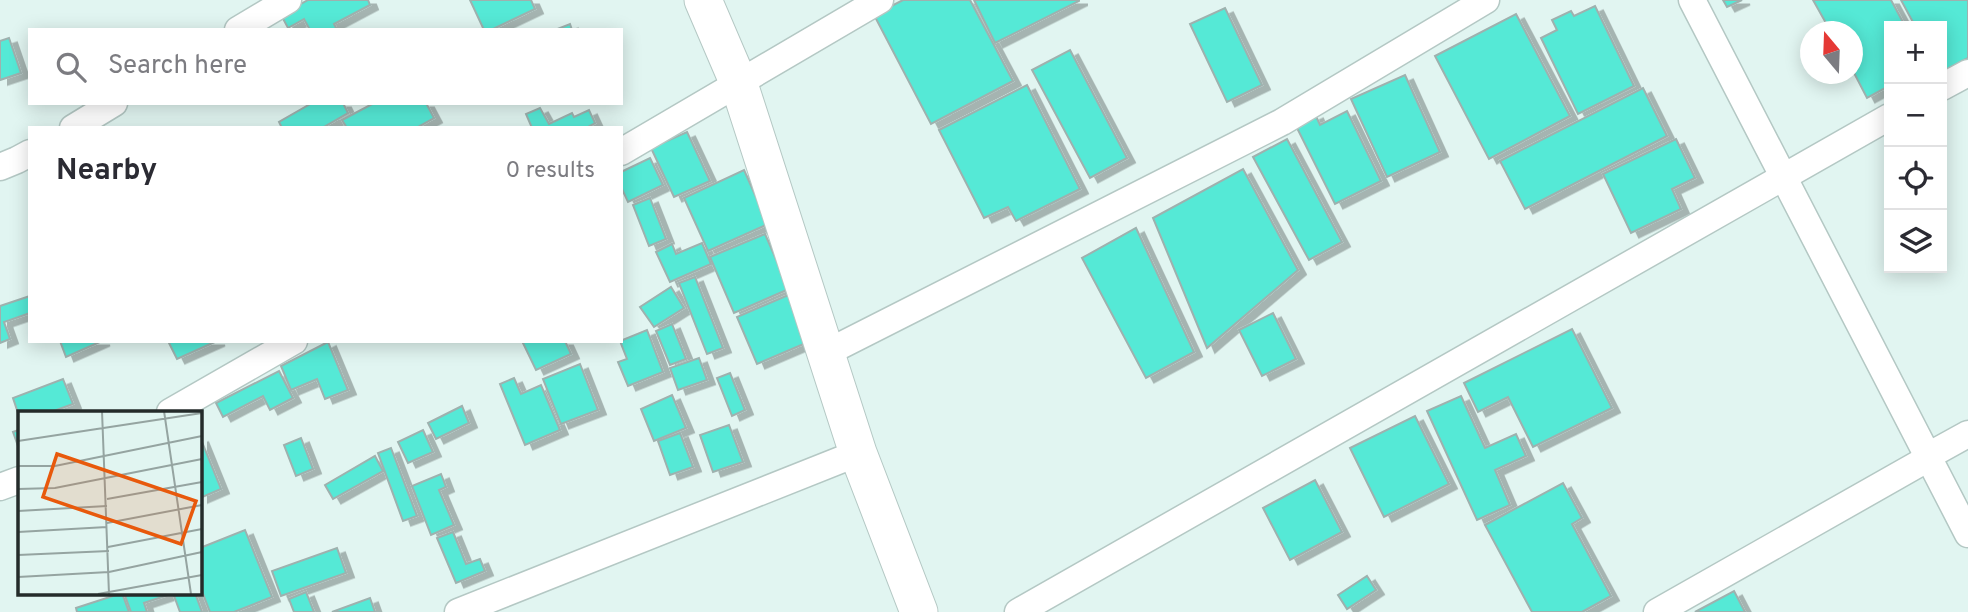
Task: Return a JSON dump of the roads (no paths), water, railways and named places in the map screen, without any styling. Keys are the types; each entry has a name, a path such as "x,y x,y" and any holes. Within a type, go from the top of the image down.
{"street":[{"path":"241,28 289,0"},
{"path":"702,0 739,84 858,453 919,612"},
{"path":"623,151 880,0"},
{"path":"826,354 1282,122 1486,0"},
{"path":"1692,0 1968,534"},
{"path":"1947,85 1968,73"},
{"path":"76,126 111,105"},
{"path":"1018,612 1884,120"},
{"path":"0,167 28,154"},
{"path":"172,411 290,343"},
{"path":"1657,612 1968,434"},
{"path":"458,612 858,453"},
{"path":"0,487 18,480"}]}
